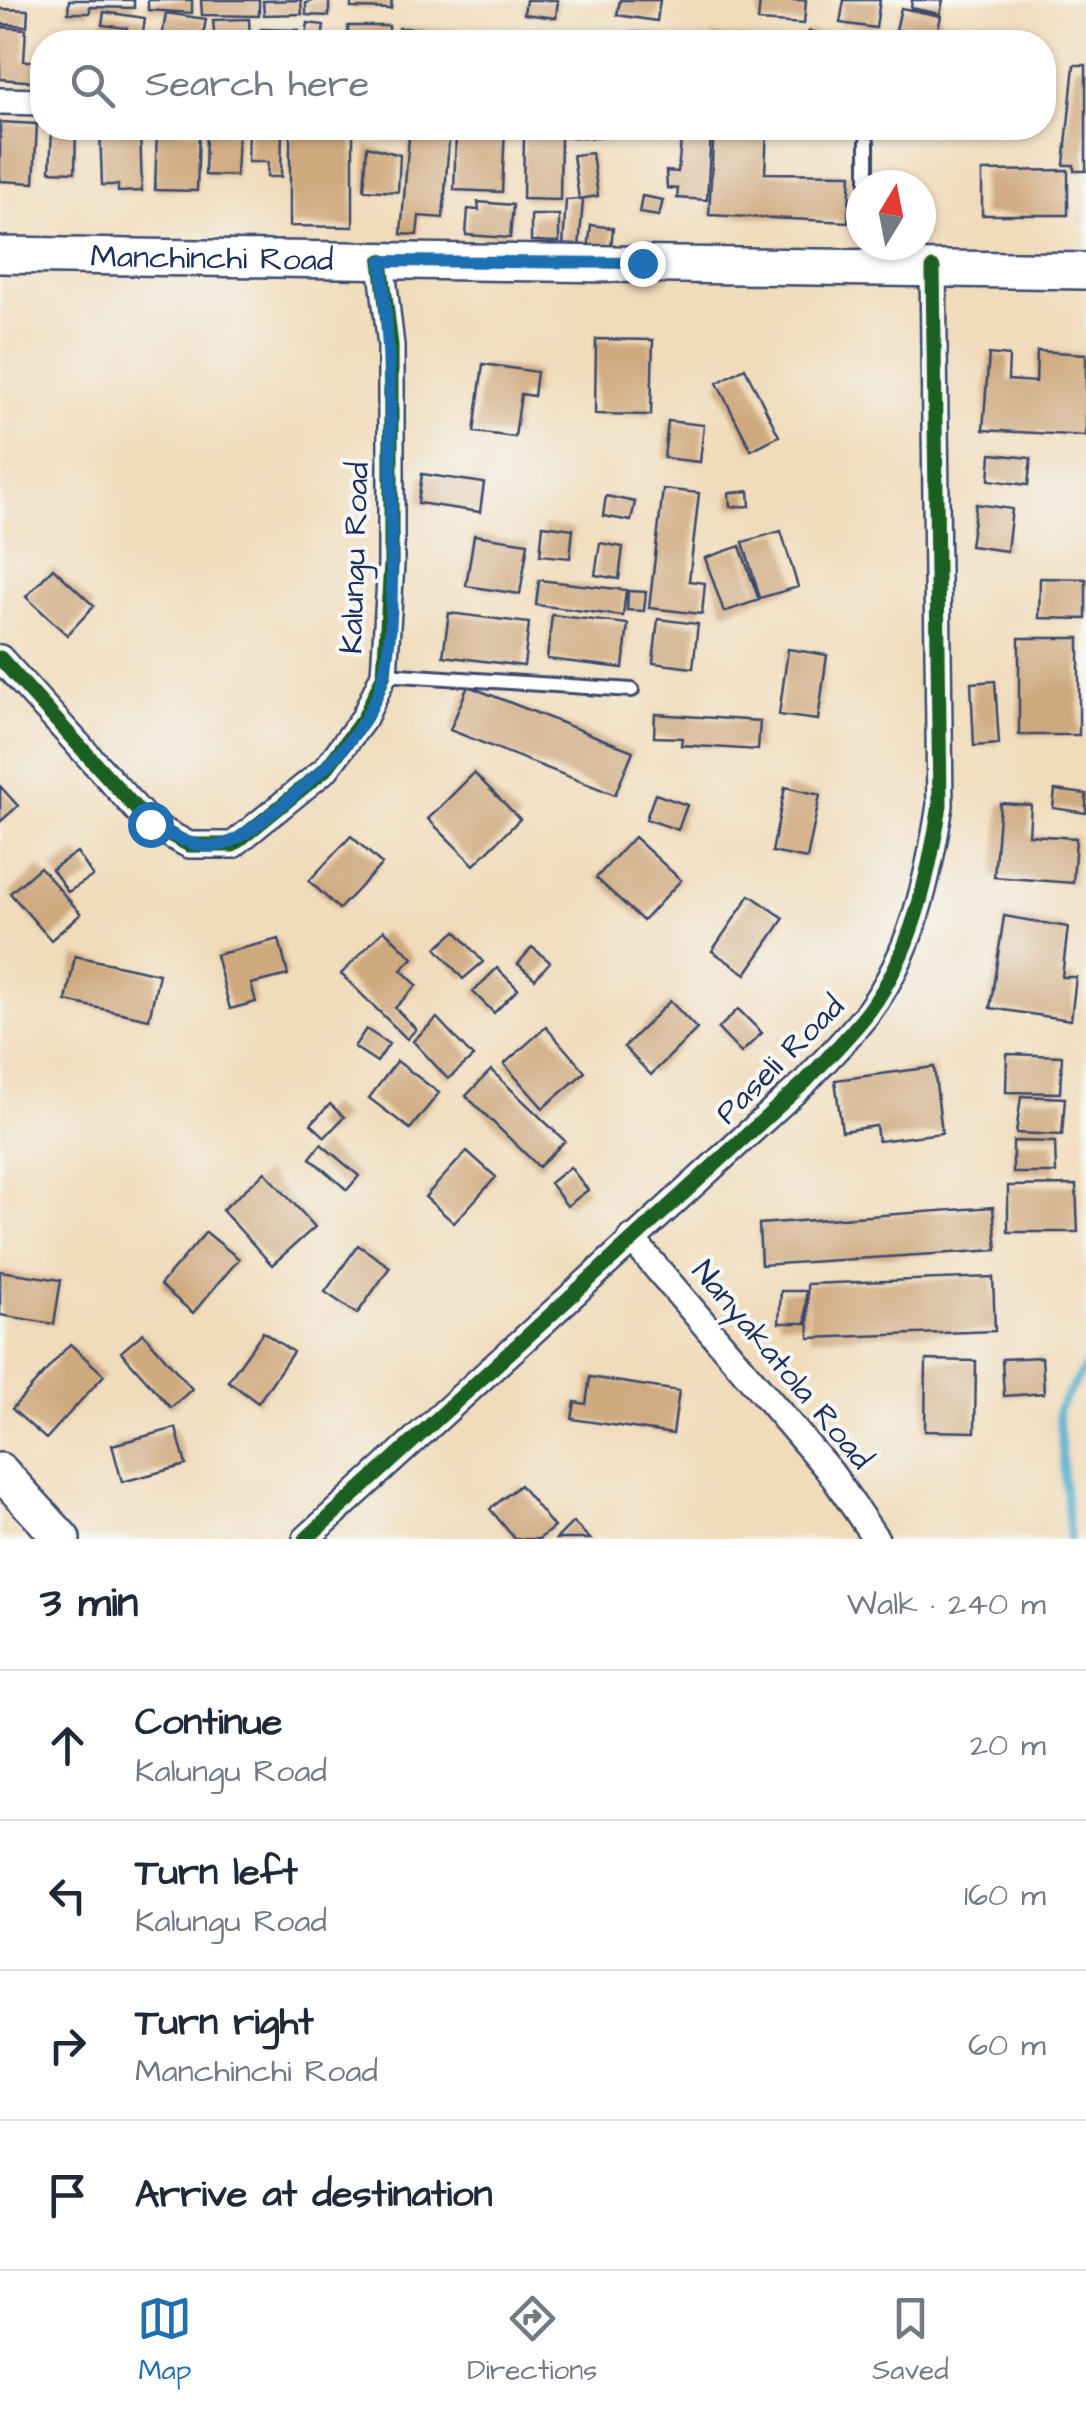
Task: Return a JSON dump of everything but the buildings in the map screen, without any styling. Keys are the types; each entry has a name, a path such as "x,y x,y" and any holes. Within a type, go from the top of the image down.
{"main road":[{"name":"Manchinchi Road","path":"0,255 381,261 868,261 933,268 1086,271"},
{"path":"0,1471 62,1539"}],"street":[{"path":"0,100 30,101"},
{"name":"Kalungu Road","path":"0,658 150,824 188,845 233,845 326,769 364,718 384,674 391,564 391,346 381,261"},
{"name":"Paseli Road","path":"306,1539 806,1081 870,1010 892,973 924,886 940,805 933,268"},
{"name":"Nanyakatola Road","path":"631,1238 831,1473 876,1539"}],"lane":[{"path":"867,141 868,170"},
{"path":"384,674 632,690"}],"waterway":[{"path":"1070,1539 1058,1410 1086,1365"}],"cycle path":[{"path":"0,658 150,824 189,845 233,845 326,769 364,718 384,674 391,564 391,346 381,261"},
{"path":"306,1539 806,1081 869,1011 897,964 924,886 940,805 933,268"}],"route":[{"path":"150,824 188,845 233,845 326,769 364,718 384,674 391,564 391,346 381,261 642,263"}]}
